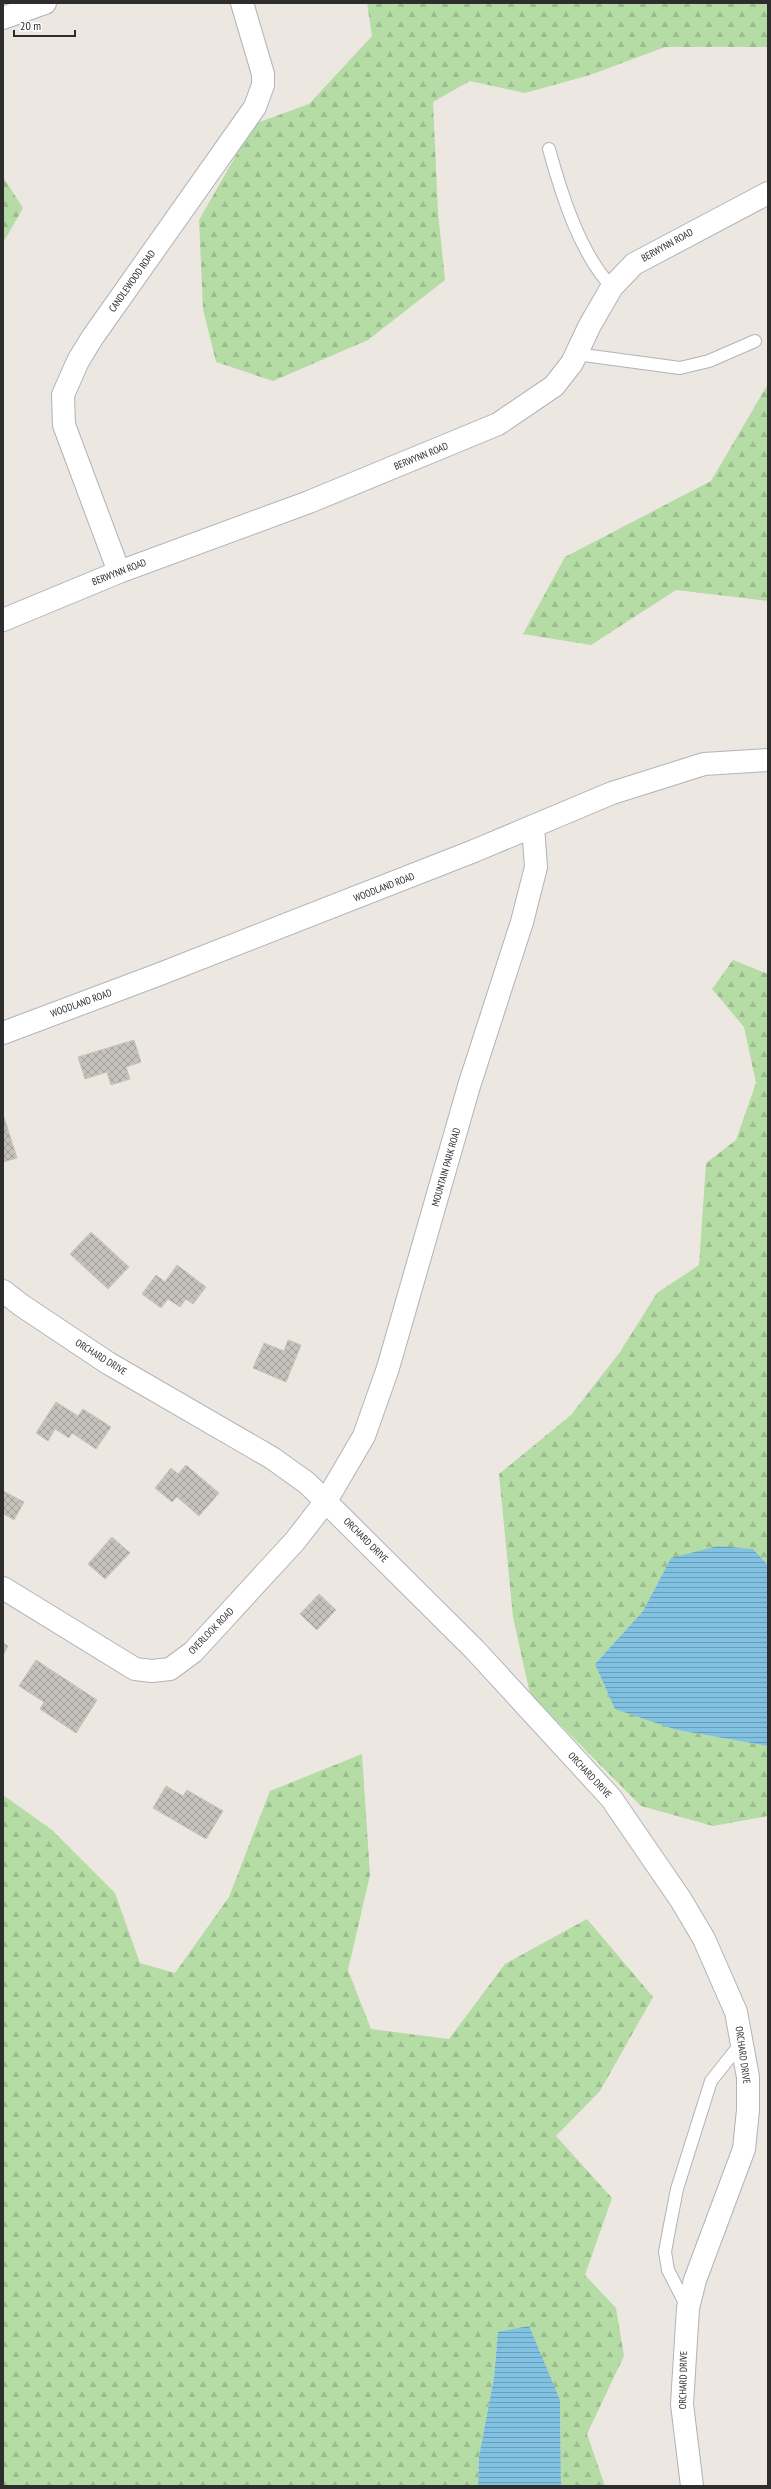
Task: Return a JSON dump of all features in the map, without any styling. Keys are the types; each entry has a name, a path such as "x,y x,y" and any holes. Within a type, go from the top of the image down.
{"street":[{"path":"3,18 45,3"},
{"name":"CANDLEWOOD ROAD","path":"119,572 64,425 62,395 78,361 92,338 255,107 263,85 263,74 242,3"},
{"name":"BERWYNN ROAD","path":"3,620 119,572 309,502 498,424 554,386 576,354 590,325 612,287 634,264 768,193"},
{"name":"WOODLAND ROAD","path":"3,1032 168,972 474,852 612,793 704,764 768,760"},
{"name":"MOUNTAIN PARK ROAD","path":"326,1501 364,1436 388,1368 469,1086 522,922 536,867 533,826"},
{"name":"ORCHARD DRIVE","path":"3,1291 21,1305 108,1363 272,1458 307,1483 475,1650 612,1798 681,1900 704,1939 736,2012 743,2042 748,2077 748,2110 744,2149 695,2280 688,2308 682,2404 692,2486"},
{"name":"OVERLOOK ROAD","path":"3,1588 135,1669 152,1671 170,1669 193,1652 295,1541 326,1501"}],"lane":[{"path":"549,149 561,194 598,273 612,287"},
{"path":"576,354 680,368 709,361 755,341"},
{"path":"688,2308 668,2270 665,2252 677,2189 711,2081 743,2042"}],"green space":[{"path":"367,3 768,3 768,47 665,47 590,75 525,93 470,81 433,102 438,212 445,280 368,340 273,381 216,362 203,309 199,220 254,124 309,104 372,36"},
{"path":"3,177 23,208 3,243"},
{"path":"768,384 768,601 676,590 591,645 523,634 565,557 711,481"},
{"path":"733,960 768,974 768,1565 753,1549 671,1558 643,1611 595,1664 677,1730 768,1746 768,1816 713,1826 641,1806 530,1694 513,1617 499,1474 571,1415 620,1352 657,1293 699,1265 706,1163 736,1140 756,1083 744,1027 712,989"},
{"path":"362,1754 370,1875 348,1970 371,2029 449,2039 505,1964 587,1919 653,1997 600,2091 556,2136 612,2198 585,2275 616,2308 624,2356 587,2434 605,2486 561,2486 560,2400 498,2333 494,2378 479,2456 478,2486 3,2486 3,1795 52,1830 115,1893 140,1963 175,1973 229,1897 270,1791"}],"water":[{"path":"718,1546 753,1549 768,1565 768,1746 677,1730 615,1709 595,1664 643,1611 671,1558"},
{"path":"529,2326 560,2400 561,2486 478,2486 479,2456 494,2378 498,2332"}],"building":[{"path":"134,1040 141,1062 126,1067 130,1079 111,1085 107,1072 85,1079 78,1057"},
{"path":"3,1114 17,1158 3,1162"},
{"path":"91,1232 129,1267 108,1289 70,1254"},
{"path":"177,1265 206,1287 193,1304 186,1299 180,1307 168,1299 161,1308 142,1294 156,1275 165,1282"},
{"path":"288,1340 301,1345 286,1382 253,1368 264,1343 284,1351"},
{"path":"56,1402 78,1416 83,1409 111,1427 96,1449 72,1433 69,1438 55,1429 48,1441 36,1433"},
{"path":"186,1465 219,1493 199,1516 177,1497 172,1502 155,1488 171,1468 178,1474"},
{"path":"3,1491 24,1502 14,1520 4,1514 3,1515"},
{"path":"112,1537 130,1553 105,1579 88,1564"},
{"path":"319,1594 336,1610 317,1630 300,1614"},
{"path":"3,1643 8,1646 3,1655"},
{"path":"36,1660 97,1700 76,1733 40,1709 44,1702 19,1686"},
{"path":"166,1786 183,1796 187,1790 223,1811 206,1839 153,1808"}]}
